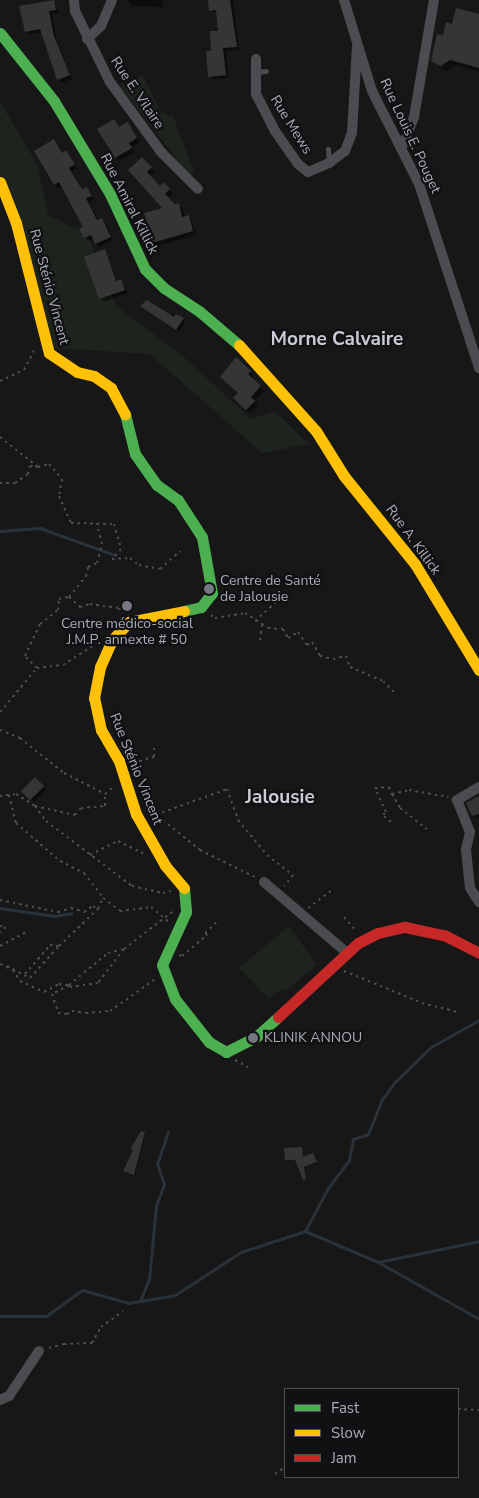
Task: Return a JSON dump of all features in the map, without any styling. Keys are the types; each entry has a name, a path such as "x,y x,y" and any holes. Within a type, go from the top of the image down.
{"street":[{"name":"Rue E. Vilaire","path":"74,0 75,11 87,39 110,82 155,144 198,189"},
{"path":"87,39 98,30 112,0"},
{"name":"Rue Louis E. Pouget","path":"344,0 372,91 420,184 479,368"},
{"path":"402,147 414,117 434,0"},
{"name":"Rue Amiral Killick","path":"0,34 54,101 110,194 145,269 164,288 199,311 237,342 316,431"},
{"name":"Rue Mews","path":"256,58 260,71 256,94 298,164 308,172 328,164 345,151 352,133 357,43"},
{"name":"Rue Sténio Vincent","path":"0,182 16,223 49,353 76,372 94,376 111,388 124,409 135,454 157,486 178,500 202,537 212,593 201,607"},
{"name":"Rue A. Killick","path":"316,431 344,476 415,564 479,670"},
{"path":"129,622 201,607"},
{"name":"Rue Sténio Vincent","path":"129,622 112,640 100,667 94,698 101,730 123,772 151,843 176,883 184,889"},
{"path":"479,787 457,800 470,832 466,850 470,888 479,902"},
{"path":"264,882 302,912 347,953"},
{"path":"184,889 186,912 162,965 164,975 175,998 209,1042 226,1052 257,1036 333,965 364,940 404,927 444,935 479,953"},
{"path":"0,1400 9,1396 39,1351"}],"lane":[{"path":"328,150 328,164"}],"path":[{"path":"0,381 24,370 34,350"},
{"path":"0,438 38,467"},
{"path":"0,483 15,483 28,474 30,466 38,467 49,464 62,479 59,496 71,523 114,524 121,549 112,559 130,558 139,565 160,569 180,551"},
{"path":"37,668 25,656 40,624 58,610 59,599 69,597 86,576 88,567 97,562 102,544 97,524"},
{"path":"69,597 80,607 90,604 119,608 129,622"},
{"path":"254,621 278,600"},
{"path":"201,607 215,618 240,612 254,621 283,629 288,638 298,632 307,645 312,642 320,656 333,659 346,656 350,667 383,681 396,694"},
{"path":"260,640 262,624"},
{"path":"0,712 37,668 63,665 95,642 108,650"},
{"path":"0,730 20,738 64,773 105,794"},
{"path":"0,796 16,794 35,806 75,815 81,808 104,806 105,794 123,772 154,757 154,746"},
{"path":"391,822 383,815 386,812 375,788 388,787 400,808 427,829"},
{"path":"141,821 227,789 238,820 267,855 292,876 278,893"},
{"path":"392,794 420,791 457,800"},
{"path":"9,795 16,823 60,861 84,873 104,898 120,911 151,907 178,930"},
{"path":"35,806 46,821 132,886 163,893 184,889"},
{"path":"141,821 163,820 200,850 264,882"},
{"path":"90,855 118,840 146,854"},
{"path":"302,912 332,890"},
{"path":"0,964 25,974 30,978 59,946 98,909 104,898"},
{"path":"0,900 58,912 71,908 84,912 92,906 98,909"},
{"path":"4,965 13,970 20,981 44,992 60,984 85,987 98,983 124,949 186,901"},
{"path":"344,917 364,940"},
{"path":"169,948 182,956 218,921"},
{"path":"0,926 6,927 0,932"},
{"path":"0,946 28,931"},
{"path":"25,974 50,945 59,946"},
{"path":"124,949 108,953 69,984 52,994 58,1013 110,1011 136,990 164,975"},
{"path":"0,969 4,965"},
{"path":"333,965 422,1003 457,1012"},
{"path":"39,1351 64,1344 92,1343 101,1327 122,1311"},
{"path":"459,1409 479,1410"},
{"path":"275,1474 284,1468"}],"shaded area":[{"path":"143,75 161,113 173,116 194,171 190,176 119,85"},
{"path":"0,102 37,164 48,215 87,234 116,306 185,358 251,419 274,411 309,444 262,453 150,354 53,348 9,191 0,175"},
{"path":"289,926 317,965 286,991 281,989 269,999 239,968"}],"building":[{"path":"54,0 56,10 49,11 54,36 70,75 57,80 40,29 25,32 19,6"},
{"path":"208,0 230,0 237,47 223,48 226,75 208,77 206,51 211,51 210,31 218,31 216,10 209,11"},
{"path":"456,8 479,14 479,68 450,60 441,66 431,61 437,34 443,35 446,22 452,24"},
{"path":"114,119 119,127 128,122 137,138 129,143 132,148 115,158 97,129"},
{"path":"54,139 62,153 66,150 75,164 69,168 82,189 87,187 92,196 86,198 97,220 102,218 111,237 95,244 91,235 84,238 79,228 83,227 59,182 54,185 34,151"},
{"path":"142,157 152,167 147,172 160,186 164,182 170,189 165,194 175,204 179,203 182,217 189,215 193,231 152,243 144,213 162,208 128,170"},
{"path":"105,249 116,281 121,279 125,290 99,299 84,257"},
{"path":"147,300 174,317 176,314 184,318 176,330 140,306"},
{"path":"236,357 251,371 248,374 261,386 251,397 255,401 246,410 233,398 238,393 220,377"},
{"path":"35,777 44,786 30,800 21,791"},
{"path":"479,796 479,814 472,816 466,803"},
{"path":"141,1131 145,1132 134,1175 123,1171 133,1150 130,1149"},
{"path":"302,1147 303,1157 313,1153 317,1162 304,1167 306,1179 303,1180 295,1160 285,1160 284,1148"}],"waterway":[{"path":"0,531 40,528 115,555"},
{"path":"0,908 54,916 72,913"},
{"path":"0,1316 46,1316 82,1290 129,1303 175,1295 241,1252 305,1231 328,1188 349,1160 353,1139 368,1134 381,1101 395,1082 431,1047 479,1020"},
{"path":"140,1301 149,1279 156,1206 164,1184 157,1164 168,1132"},
{"path":"305,1231 378,1262 479,1241"},
{"path":"378,1262 479,1319"}],"traffic: fast":[{"path":"0,33 54,101 110,194 145,269 164,288 199,311 239,345"},
{"path":"125,414 135,454 157,485 178,500 202,537 212,593 201,607 184,611"},
{"path":"184,888 186,912 162,965 175,999 209,1042 226,1052 257,1036 278,1017"}],"traffic: slow":[{"path":"0,182 16,223 49,353 77,372 94,376 111,388 125,414"},
{"path":"239,345 316,431 344,476 415,564 479,670"},
{"path":"184,611 129,622 112,640 100,667 94,698 101,730 119,761 136,814 165,865 184,888"}],"traffic: jam":[{"path":"278,1017 358,943 378,933 405,927 444,935 479,953"}],"place":[{"name":"Centre de Santé de Jalousie","path":"209,589"},
{"name":"Centre médico-social J.M.P. annexte # 50","path":"127,606"},
{"name":"KLINIK ANNOU","path":"253,1038"}],"district":[{"name":"Morne Calvaire","path":"337,340"},
{"name":"Jalousie","path":"280,798"}]}
